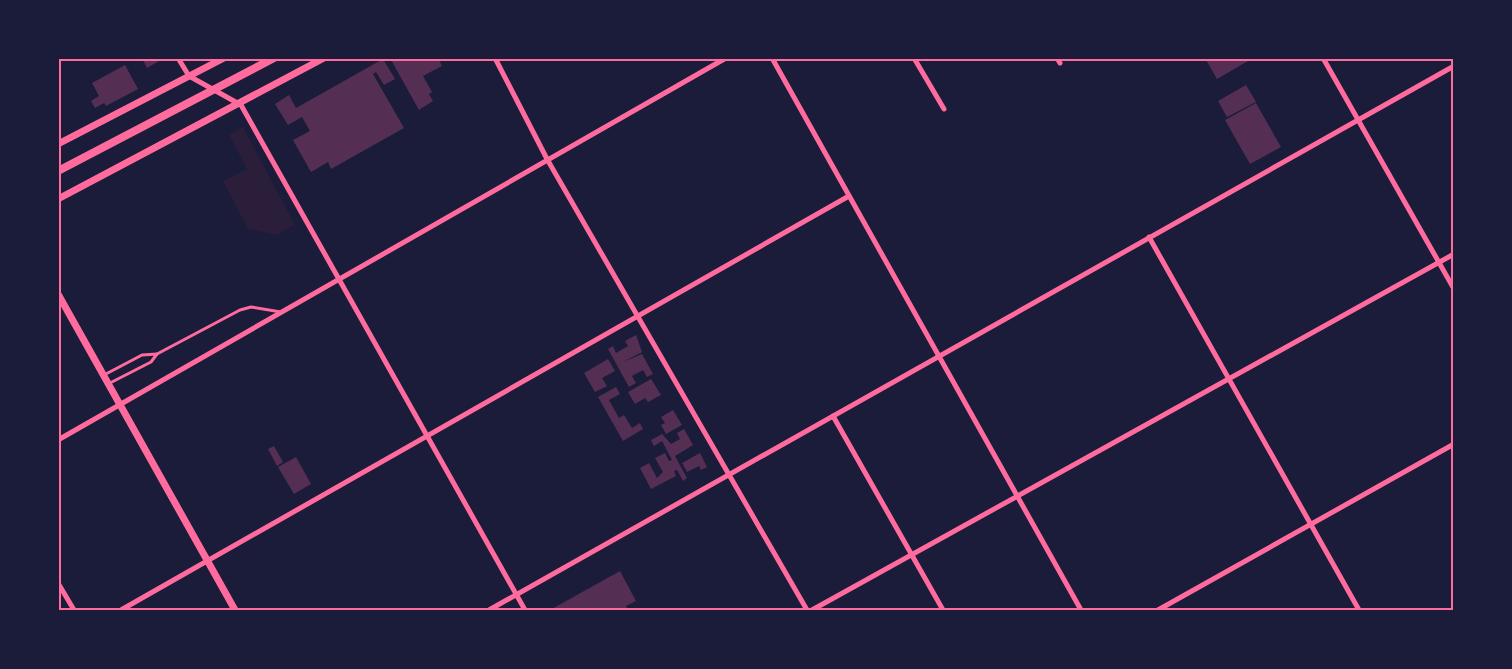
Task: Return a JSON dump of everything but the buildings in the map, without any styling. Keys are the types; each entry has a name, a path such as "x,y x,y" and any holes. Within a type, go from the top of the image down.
{"main road":[{"path":"58,171 274,58"}],"street":[{"path":"178,58 189,76 241,105 525,610"},
{"path":"58,144 225,58"},
{"path":"58,199 241,105 324,58"},
{"path":"495,58 547,159 807,610"},
{"path":"58,440 726,58"},
{"path":"772,58 1081,610"},
{"path":"914,58 944,109"},
{"path":"1323,58 1454,289"},
{"path":"489,610 1454,66"},
{"path":"121,610 849,196"},
{"path":"1149,237 1359,610"},
{"path":"812,610 1454,254"},
{"path":"58,294 235,610"},
{"path":"833,416 943,610"},
{"path":"1158,610 1454,444"},
{"path":"58,583 74,610"}],"lane":[{"path":"103,375 142,355 157,354 240,310 251,307 281,312"},
{"path":"108,385 151,362 157,354"}],"shaded area":[{"path":"243,127 295,225 277,235 248,229 223,181 247,169 229,135"}]}
